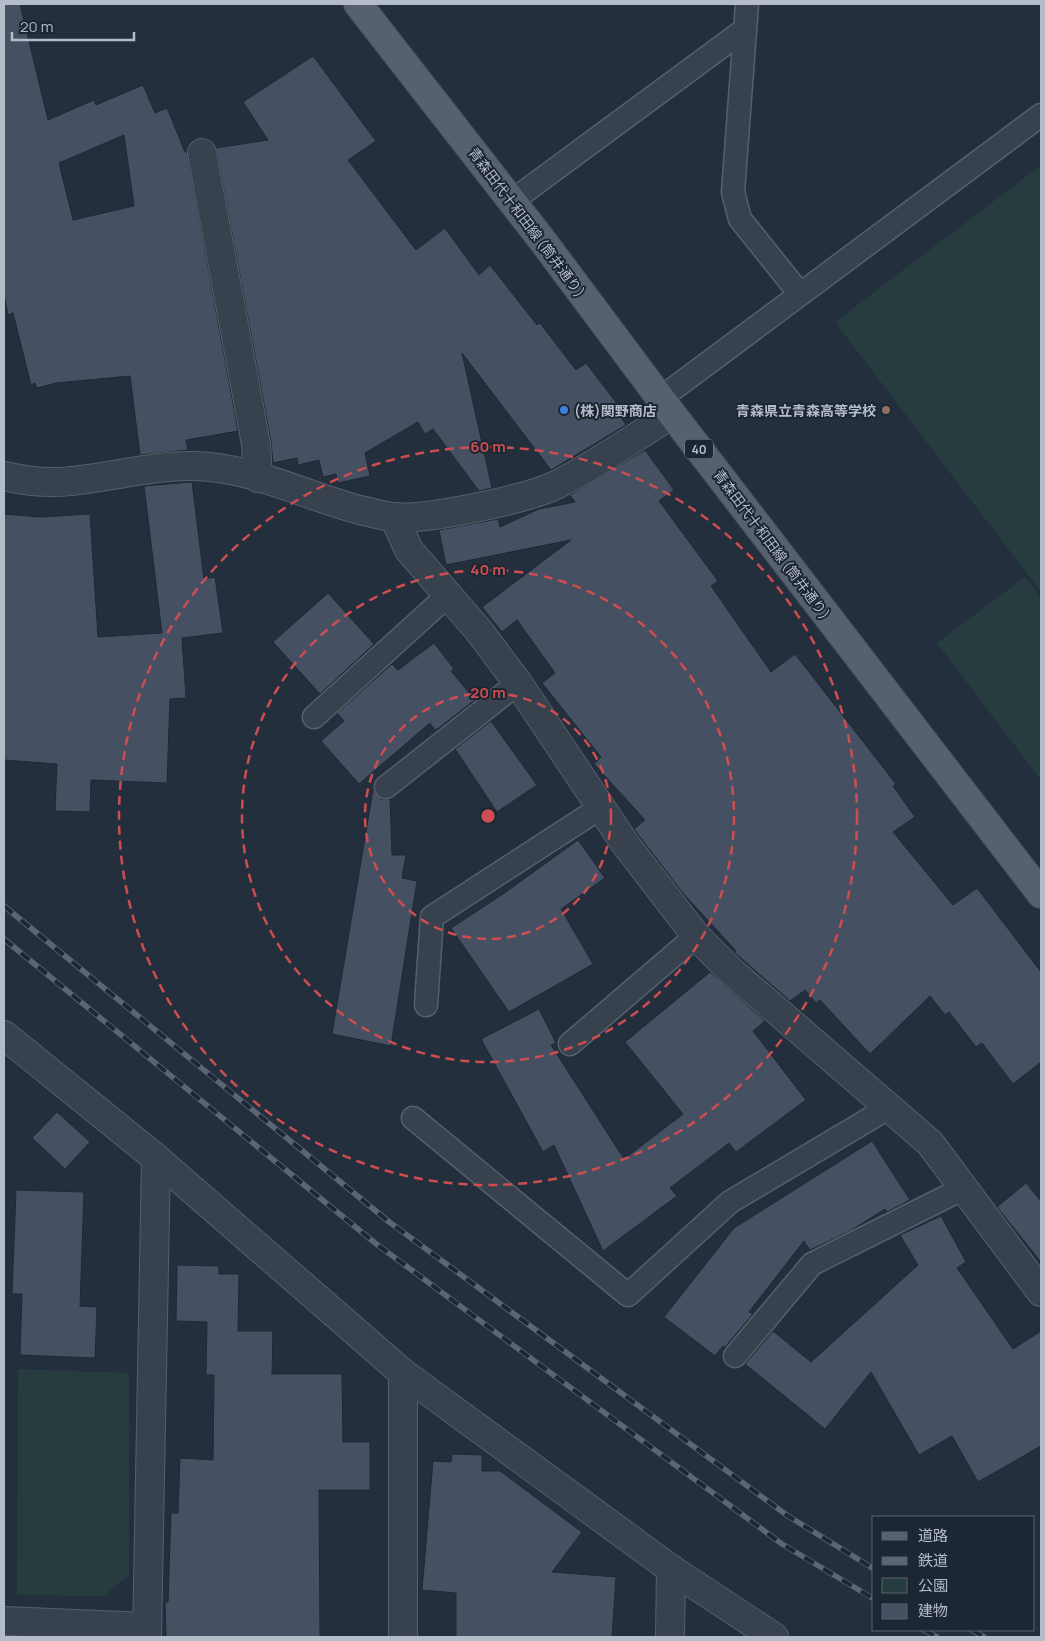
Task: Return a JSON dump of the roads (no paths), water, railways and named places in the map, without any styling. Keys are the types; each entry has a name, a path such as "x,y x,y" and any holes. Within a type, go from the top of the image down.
{"main road":[{"name":"青森田代十和田線 (筒井通り)","path":"358,4 512,201 666,406 1041,894"}],"street":[{"path":"202,153 256,444 258,478"},
{"path":"4,476 33,482 70,482 165,467 196,466 224,469 258,478 359,510 394,517 431,514 501,501 554,486 666,406"},
{"path":"394,517 409,550 479,631 518,684 600,808 696,936 732,972 930,1143 1041,1292"},
{"path":"4,1035 156,1158 403,1373 671,1569 774,1637"},
{"path":"4,1621 147,1632 156,1158"},
{"path":"403,1373 403,1637"},
{"path":"670,1637 671,1569"}],"lane":[{"path":"747,4 733,192 740,219 800,294"},
{"path":"512,201 744,30"},
{"path":"666,406 800,294 1041,115"},
{"path":"314,718 448,596"},
{"path":"386,787 518,684"},
{"path":"426,1005 432,917 600,808"},
{"path":"570,1044 696,936"},
{"path":"413,1118 628,1295 730,1202 888,1108"},
{"path":"735,1356 812,1264 964,1188"}],"railway":[{"path":"4,906 388,1221 788,1516 872,1568"},
{"path":"4,939 375,1243 782,1544 872,1598"},
{"path":"926,1631 937,1637"},
{"path":"974,1631 984,1637"}],"place":[{"name":"(株)関野商店","path":"564,410"},
{"name":"青森県立青森高等学校","path":"886,410"}]}
